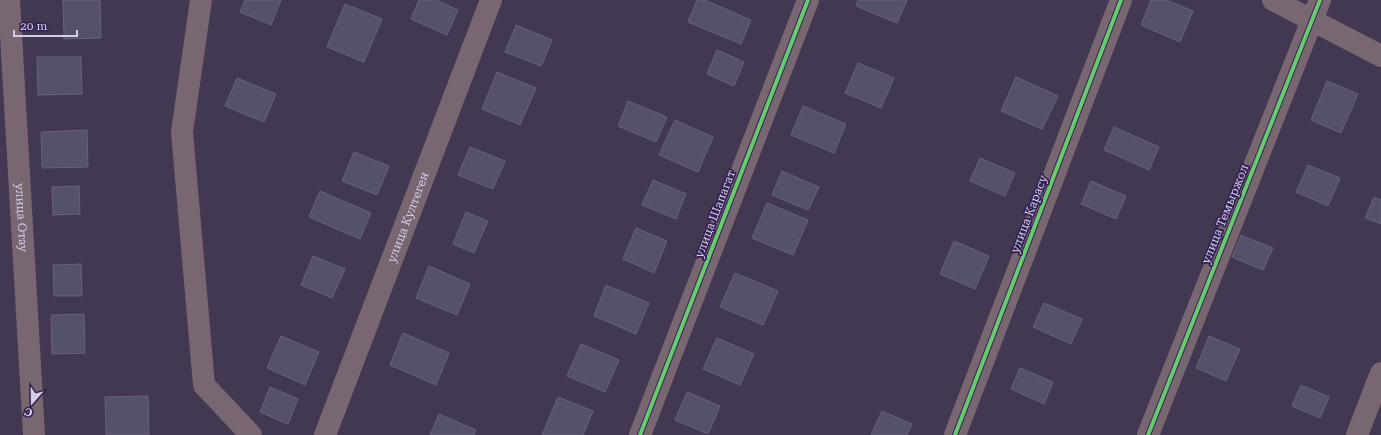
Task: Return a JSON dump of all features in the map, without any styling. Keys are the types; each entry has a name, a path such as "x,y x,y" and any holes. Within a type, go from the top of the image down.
{"street":[{"name":"улица Отау","path":"9,0 34,435"},
{"path":"201,0 182,132 204,385 251,435"},
{"name":"улица Култеген","path":"325,435 491,0"},
{"name":"улица Шапагат","path":"640,435 808,0"},
{"name":"улица Карасу","path":"955,435 1121,0"},
{"path":"1273,0 1316,10 1381,56"},
{"name":"улица Темыржол","path":"1148,435 1316,10"},
{"path":"1356,435 1381,373"}],"building":[{"path":"63,0 100,0 101,38 64,39"},
{"path":"245,0 281,0 271,25 240,12"},
{"path":"419,0 436,0 458,10 447,35 411,19"},
{"path":"697,0 705,0 751,20 741,44 688,22"},
{"path":"858,0 907,0 897,23 856,6"},
{"path":"1151,0 1166,0 1193,11 1180,42 1141,25"},
{"path":"345,4 382,19 364,62 327,47"},
{"path":"516,25 552,40 541,66 505,52"},
{"path":"717,50 744,62 734,86 707,74"},
{"path":"37,57 81,57 82,94 38,95"},
{"path":"858,63 894,78 881,108 845,93"},
{"path":"497,72 536,88 520,125 482,109"},
{"path":"1016,77 1058,96 1042,129 1001,111"},
{"path":"237,78 276,94 264,122 225,106"},
{"path":"1327,81 1358,94 1341,133 1311,120"},
{"path":"628,101 667,117 656,142 618,126"},
{"path":"803,106 846,124 834,153 791,135"},
{"path":"675,120 713,137 698,172 659,155"},
{"path":"1114,127 1159,147 1149,170 1104,150"},
{"path":"87,130 88,167 42,168 41,132"},
{"path":"470,147 505,161 493,189 458,175"},
{"path":"354,152 389,166 377,195 342,181"},
{"path":"980,158 1015,173 1005,196 970,181"},
{"path":"1308,165 1340,178 1328,206 1296,192"},
{"path":"782,171 819,187 808,210 772,195"},
{"path":"653,180 686,194 676,219 642,205"},
{"path":"1091,181 1126,196 1116,219 1081,204"},
{"path":"79,186 80,214 53,215 52,187"},
{"path":"320,191 371,213 360,239 309,217"},
{"path":"1374,197 1381,200 1381,224 1365,218"},
{"path":"767,203 808,220 793,255 752,238"},
{"path":"466,212 488,221 474,253 453,244"},
{"path":"636,228 667,241 654,273 623,259"},
{"path":"1241,235 1273,248 1263,270 1232,257"},
{"path":"954,241 989,256 975,289 940,274"},
{"path":"313,256 345,269 332,298 301,285"},
{"path":"81,264 82,296 54,296 53,265"},
{"path":"429,266 470,284 457,315 416,298"},
{"path":"735,273 778,291 763,325 720,307"},
{"path":"606,285 649,303 636,334 594,316"},
{"path":"1044,303 1082,319 1071,344 1033,327"},
{"path":"84,314 85,353 52,354 51,315"},
{"path":"403,333 449,353 436,385 390,365"},
{"path":"281,336 319,352 305,385 267,368"},
{"path":"1209,336 1240,349 1226,381 1196,368"},
{"path":"717,338 754,354 740,385 703,369"},
{"path":"581,344 619,360 605,392 567,376"},
{"path":"1020,368 1053,382 1044,404 1011,389"},
{"path":"1301,385 1329,397 1320,418 1292,406"},
{"path":"270,387 298,399 288,424 260,412"},
{"path":"687,392 720,406 708,434 675,420"},
{"path":"148,396 149,435 106,435 105,397"},
{"path":"558,397 593,411 583,435 542,435"},
{"path":"882,411 912,424 907,435 871,435"},
{"path":"439,414 476,430 474,435 430,435"}],"cycle path":[{"path":"640,435 808,0"},
{"path":"955,435 1121,0"},
{"path":"1148,435 1320,0"}]}
